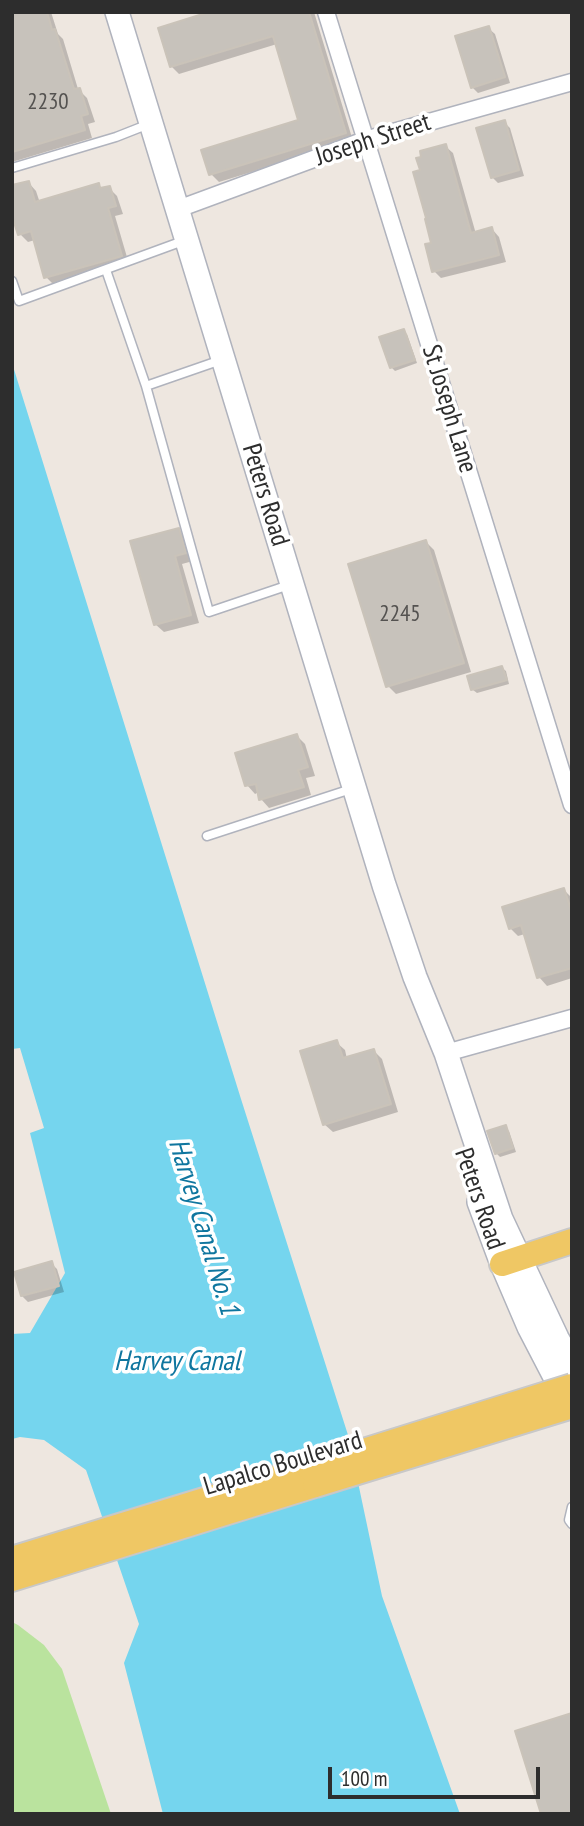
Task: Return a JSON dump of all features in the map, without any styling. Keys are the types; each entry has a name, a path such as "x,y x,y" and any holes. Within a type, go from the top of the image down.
{"main road":[{"name":"Peters Road","path":"117,12 384,885 415,977 446,1054 501,1219 529,1327 572,1408"},
{"name":"Peters Road","path":"415,977 430,1051 485,1221 572,1365"},
{"path":"511,1261 572,1241"},
{"name":"Lapalco Boulevard","path":"12,1559 572,1386"},
{"name":"Lapalco Boulevard","path":"12,1579 572,1408"}],"street":[{"name":"St Joseph Lane","path":"326,12 572,805"},
{"name":"Joseph Street","path":"178,209 365,140 572,82"},
{"path":"446,1054 572,1018"}],"lane":[{"path":"12,168 116,137 151,123"},
{"path":"12,281 19,301 187,240"},
{"path":"106,270 146,386 209,612 292,584"},
{"path":"146,386 223,359"},
{"path":"207,836 354,788"},
{"path":"572,1507 569,1520 572,1524"}],"green space":[{"path":"12,1622 44,1645 62,1669 111,1814 12,1814"}],"water":[{"name":"Harvey Canal","path":"12,363 348,1435 382,1596 460,1814 163,1814 124,1663 139,1624 86,1470 44,1440 20,1437 12,1439 12,1334 30,1333 65,1273 30,1133 44,1128 20,1048 12,1049"}],"building":[{"path":"12,12 47,12 74,89 80,88 88,114 81,116 85,130 12,152"},
{"path":"209,12 309,12 346,133 209,175 201,150 298,120 273,36 170,67 158,28"},
{"path":"489,26 505,77 471,88 455,36"},
{"path":"505,120 519,170 491,178 476,128"},
{"path":"446,144 471,233 492,227 499,255 432,272 425,244 431,243 413,172 420,170 416,158 421,157 420,151"},
{"path":"29,181 35,202 99,183 100,188 110,186 116,206 108,208 122,256 44,278 31,231 18,235 12,216 12,185"},
{"path":"404,329 415,360 390,368 379,337"},
{"path":"179,528 186,553 175,556 191,615 154,625 130,541"},
{"path":"426,540 464,663 386,687 348,564"},
{"path":"502,666 507,680 471,690 467,676"},
{"path":"297,734 308,767 298,770 304,787 259,800 256,784 245,786 235,753"},
{"path":"564,888 572,913 572,968 537,978 521,925 509,929 502,907"},
{"path":"337,1040 343,1058 374,1049 391,1104 323,1125 300,1051"},
{"path":"506,1125 513,1148 495,1154 487,1131"},
{"path":"52,1261 59,1286 21,1296 14,1272"},
{"path":"572,1713 572,1814 541,1814 515,1731"}],"water label":[{"name":"Harvey Canal No. 1","path":"203,1227"}]}
